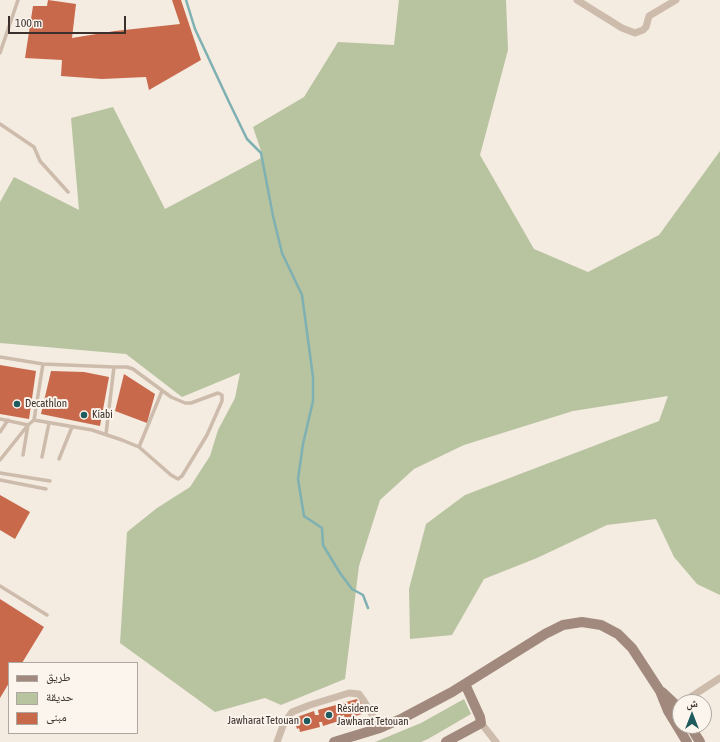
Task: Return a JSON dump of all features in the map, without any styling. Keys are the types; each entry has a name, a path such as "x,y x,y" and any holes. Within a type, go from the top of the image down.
{"street":[{"path":"577,0 622,28 635,33 646,27 649,16 676,0"},
{"path":"334,742 380,728 430,704 545,634 563,625 582,622 601,625 618,634 632,648 660,691 668,711 687,742"},
{"path":"696,694 720,678"},
{"path":"464,684 480,717 481,723 496,742"},
{"path":"660,691 672,699"},
{"path":"277,742 284,723 292,712 349,693 359,694 380,728"},
{"path":"668,711 672,709"},
{"path":"446,742 481,723"}],"lane":[{"path":"0,53 18,0"},
{"path":"0,124 34,147 40,161 68,192"},
{"path":"0,357 43,364 127,367 133,369 162,391 184,403 191,403 218,393 222,395 222,401 207,435 180,478 176,478 171,475 139,447 106,434 34,420"},
{"path":"0,460 28,425 34,420 43,364"},
{"path":"106,434 114,367"},
{"path":"139,447 162,391"},
{"path":"0,419 28,425"},
{"path":"0,432 8,420"},
{"path":"42,457 49,423"},
{"path":"23,455 28,425"},
{"path":"59,459 72,427"},
{"path":"0,473 50,481"},
{"path":"0,480 46,489"},
{"path":"0,586 47,615"}],"green space":[{"path":"399,0 506,0 508,50 480,155 534,249 588,272 659,235 720,151 720,595 697,584 674,557 656,519 607,525 537,558 484,579 452,635 410,639 409,589 426,524 465,495 659,421 668,396 573,411 464,445 414,469 380,500 359,566 345,679 281,705 265,698 215,712 120,643 127,532 157,508 190,487 210,456 218,430 235,398 240,373 182,397 126,354 0,343 0,202 14,177 79,210 71,118 113,107 165,209 263,157 253,127 304,97 338,42 394,45"},
{"path":"464,699 471,714 428,739 421,742 375,742 421,723"}],"building":[{"path":"48,0 76,4 72,38 115,31 180,24 172,0 181,0 201,60 149,90 146,77 102,79 61,76 62,60 25,58 33,6 47,6"},
{"path":"0,365 36,371 29,419 0,414"},
{"path":"51,371 84,372 109,377 100,426 41,414"},
{"path":"124,374 155,394 147,423 115,411"},
{"path":"0,495 30,512 15,539 0,530"},
{"path":"0,599 44,627 23,662 8,662 8,685 0,698"},
{"path":"357,699 358,702 361,701 363,710 361,710 362,714 345,719 344,715 341,716 342,720 323,726 322,722 319,722 320,727 300,732 299,728 297,729 295,722 298,721 297,717 314,711 315,715 319,715 318,710 336,705 337,709 340,708 339,704"}],"waterway":[{"path":"186,0 195,29 247,139 261,153 273,216 282,253 302,295 313,377 313,401 303,444 298,479 304,516 322,528 323,545 340,573 352,589 363,595 368,608"}],"place":[{"name":"Decathlon","path":"17,404"},
{"name":"Kiabi","path":"84,415"},
{"name":"Résidence Jawharat Tetouan","path":"329,715"},
{"name":"Jawharat Tetouan","path":"307,721"}]}
